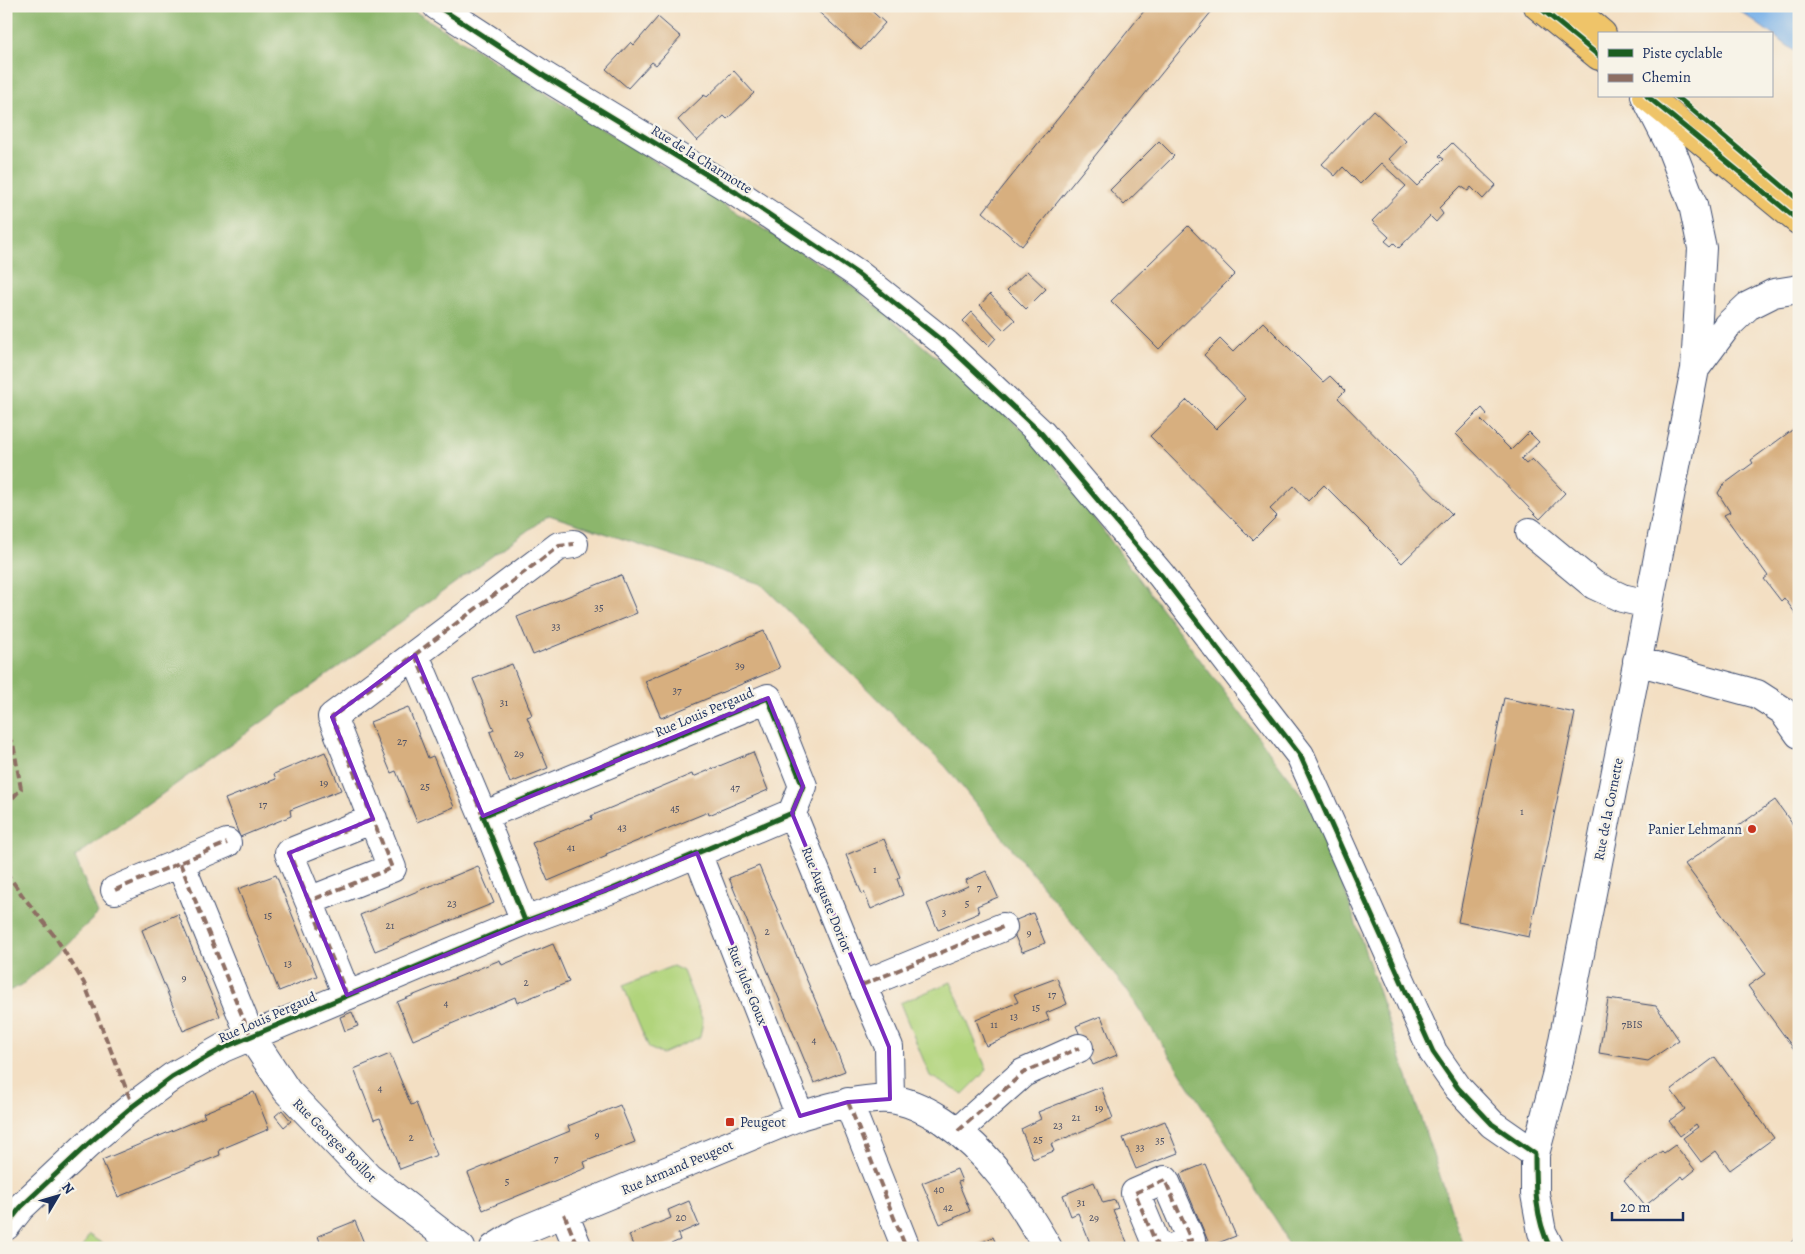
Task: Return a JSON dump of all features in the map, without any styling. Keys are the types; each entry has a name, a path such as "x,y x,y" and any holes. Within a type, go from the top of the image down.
{"main road":[{"path":"1538,6 1598,55"},
{"path":"1569,6 1600,32"},
{"path":"1648,98 1799,221"},
{"path":"1678,98 1799,200"}],"street":[{"name":"Rue de la Charmotte","path":"437,6 546,77 745,198 858,274 946,344 1042,434 1161,575 1300,754 1433,1052 1458,1088 1492,1124 1535,1154"},
{"name":"Rue de la Cornette","path":"1550,1248 1542,1232 1535,1194 1535,1154 1556,1076 1695,369 1702,248 1693,205 1669,143 1647,98"},
{"path":"1695,369 1727,326 1748,306 1774,293 1799,289"},
{"path":"1530,532 1594,585 1622,598 1648,604"},
{"path":"309,901 392,868 332,717 559,546 574,544"},
{"path":"415,655 483,816 524,922"},
{"path":"1637,661 1757,694 1782,710 1799,734"},
{"name":"Rue Louis Pergaud","path":"6,1226 21,1207 81,1150 133,1106 172,1077 223,1048 250,1035 524,922 612,889 792,813 803,786 768,698 483,816"},
{"name":"Rue Auguste Doriot","path":"792,813 889,1047 890,1099"},
{"path":"347,995 290,853 373,819"},
{"path":"115,890 227,843"},
{"name":"Rue Jules Goux","path":"697,853 800,1116"},
{"name":"Rue Louis Pergaud","path":"180,863 250,1035"},
{"path":"862,985 1003,927"},
{"name":"Rue Georges Boillot","path":"250,1035 287,1091 368,1176 462,1248"},
{"path":"958,1131 1023,1073 1079,1048"},
{"name":"Rue Armand Peugeot","path":"494,1248 521,1231 800,1116 848,1102 890,1099 924,1108 958,1131 985,1155 1024,1207 1048,1248"},
{"path":"848,1102 906,1248"},
{"path":"1158,1248 1135,1193 1165,1180 1191,1240 1172,1248"},
{"path":"564,1214 578,1248"}],"highlighted area":[{"path":"415,655 483,816 768,698 803,786 792,813 889,1047 890,1099 848,1102 800,1116 697,853 347,995 289,853 373,819 332,717"}],"green space":[{"path":"6,6 406,6 842,278 1035,440 1322,822 1464,1248 1289,1248 1280,1226 1126,989 946,767 761,584 549,515 75,857 98,914 22,985 6,992"},
{"path":"673,966 683,971 703,1021 700,1037 662,1054 649,1048 623,985"},
{"path":"951,982 987,1070 963,1094 930,1076 900,1003"},
{"path":"89,1235 109,1248 82,1248"}],"water":[{"path":"1733,6 1799,6 1799,54 1772,34 1772,32 1769,32"}],"building":[{"path":"812,6 866,6 885,23 861,50"},
{"path":"1148,6 1216,6 1022,246 983,212"},
{"path":"658,17 681,37 656,65 652,62 628,88 606,69 631,42 634,45"},
{"path":"734,71 754,93 727,119 724,116 697,141 678,120 704,95 707,97"},
{"path":"1373,110 1406,141 1389,159 1417,186 1444,159 1439,156 1452,143 1496,185 1483,199 1471,187 1468,191 1461,186 1439,208 1443,214 1436,222 1430,216 1399,248 1394,243 1391,246 1385,241 1389,237 1372,221 1406,186 1381,163 1360,184 1343,167 1335,176 1322,164"},
{"path":"1159,141 1174,156 1124,205 1110,190"},
{"path":"1188,226 1235,274 1159,349 1111,301"},
{"path":"1027,271 1046,289 1026,309 1007,290"},
{"path":"990,294 1015,320 1004,330 980,305"},
{"path":"972,312 996,338 989,346 963,321"},
{"path":"1263,322 1323,382 1330,376 1345,391 1338,398 1452,514 1402,563 1324,485 1308,501 1294,486 1270,509 1277,516 1253,540 1150,436 1187,400 1216,429 1246,399 1204,355 1220,339 1233,352"},
{"path":"1482,408 1487,414 1481,420 1511,450 1529,432 1539,442 1521,459 1526,464 1532,459 1565,493 1540,519 1456,434"},
{"path":"1799,425 1799,618 1784,598 1781,601 1764,579 1768,576 1724,515 1730,512 1718,493 1723,485 1753,463 1751,460"},
{"path":"621,575 637,613 533,655 517,617"},
{"path":"764,631 780,668 661,718 645,681"},
{"path":"512,664 532,715 527,717 548,768 510,783 490,732 494,730 473,679"},
{"path":"1504,698 1575,713 1529,937 1458,922"},
{"path":"408,707 428,758 433,756 454,807 417,822 396,771 391,773 370,722"},
{"path":"325,752 341,790 290,810 291,816 240,837 225,799 276,779 274,774"},
{"path":"753,752 768,790 709,815 708,812 606,854 607,856 548,881 532,843 592,819 591,816 692,774 693,777"},
{"path":"1775,800 1799,833 1799,1056 1748,986 1765,974 1685,864"},
{"path":"884,839 900,877 897,879 903,895 871,909 864,892 862,894 846,855"},
{"path":"478,866 494,903 375,951 360,915"},
{"path":"759,866 845,1071 814,1083 729,878"},
{"path":"986,871 998,897 977,906 979,913 938,930 927,904 968,886 966,880"},
{"path":"276,875 317,976 279,991 238,889"},
{"path":"1033,913 1045,943 1022,952 1009,923"},
{"path":"178,914 220,1016 183,1031 142,930"},
{"path":"553,944 569,982 517,1003 515,997 413,1040 397,1002 500,960 502,965"},
{"path":"1057,978 1067,1004 1046,1013 1049,1020 986,1046 976,1020 1018,1002 1014,994"},
{"path":"1608,999 1656,1006 1679,1040 1648,1061 1599,1053"},
{"path":"352,1012 358,1026 345,1031 340,1017"},
{"path":"1101,1016 1117,1055 1093,1065 1076,1026"},
{"path":"390,1054 411,1105 416,1103 437,1155 400,1169 380,1118 374,1120 354,1069"},
{"path":"1715,1057 1774,1138 1730,1170 1716,1151 1701,1162 1683,1138 1698,1127 1696,1124 1680,1136 1669,1121 1685,1109 1671,1090"},
{"path":"1101,1087 1113,1118 1051,1144 1054,1151 1033,1159 1021,1129 1041,1119 1038,1112"},
{"path":"254,1092 269,1129 219,1150 220,1155 118,1197 102,1160 205,1117 203,1113"},
{"path":"620,1105 635,1142 584,1162 586,1168 483,1210 468,1173 570,1131 568,1126"},
{"path":"282,1110 291,1121 284,1127 275,1116"},
{"path":"1165,1121 1178,1153 1136,1169 1123,1138"},
{"path":"1675,1145 1695,1170 1684,1179 1682,1176 1645,1206 1624,1180 1662,1151 1664,1153"},
{"path":"1205,1164 1236,1236 1210,1246 1180,1174"},
{"path":"957,1169 962,1181 958,1182 970,1211 940,1224 922,1183"},
{"path":"1094,1182 1103,1203 1115,1200 1118,1208 1113,1210 1127,1242 1114,1248 1092,1248 1078,1213 1071,1216 1063,1195"},
{"path":"689,1201 699,1225 678,1234 680,1240 662,1248 634,1248 629,1235 671,1218 668,1210"},
{"path":"355,1221 366,1248 322,1248 318,1236"},
{"path":"1799,1234 1799,1248 1786,1248"},
{"path":"993,1237 998,1248 969,1248"}],"marked path":[{"path":"347,995 309,901 392,868 332,717 559,546 574,544"},
{"path":"415,655 483,816"},
{"path":"6,737 13,743 21,789 6,805"},
{"path":"309,901 289,853 373,819"},
{"path":"115,890 227,843"},
{"path":"180,863 250,1035"},
{"path":"6,872 56,938 84,983 133,1106"},
{"path":"862,985 1003,927"},
{"path":"958,1131 1023,1073 1079,1048"},
{"path":"848,1102 906,1248"},
{"path":"1158,1248 1135,1193 1165,1180 1191,1240 1172,1248"},
{"path":"564,1214 578,1248"}],"cycle path":[{"path":"437,6 546,77 737,193 858,274 946,344 1042,434 1161,575 1300,755 1433,1052 1458,1088 1492,1124 1535,1154 1539,1214 1550,1248"},
{"path":"1538,6 1598,55"},
{"path":"1649,98 1799,221"},
{"path":"1678,98 1799,200"},
{"path":"6,1226 21,1207 88,1144 133,1106 172,1077 223,1048 525,921 612,889 792,813 803,786 768,698 483,816 525,921"}],"place":[{"name":"Panier Lehmann","path":"1752,829"},
{"name":"Peugeot","path":"730,1122"}]}
